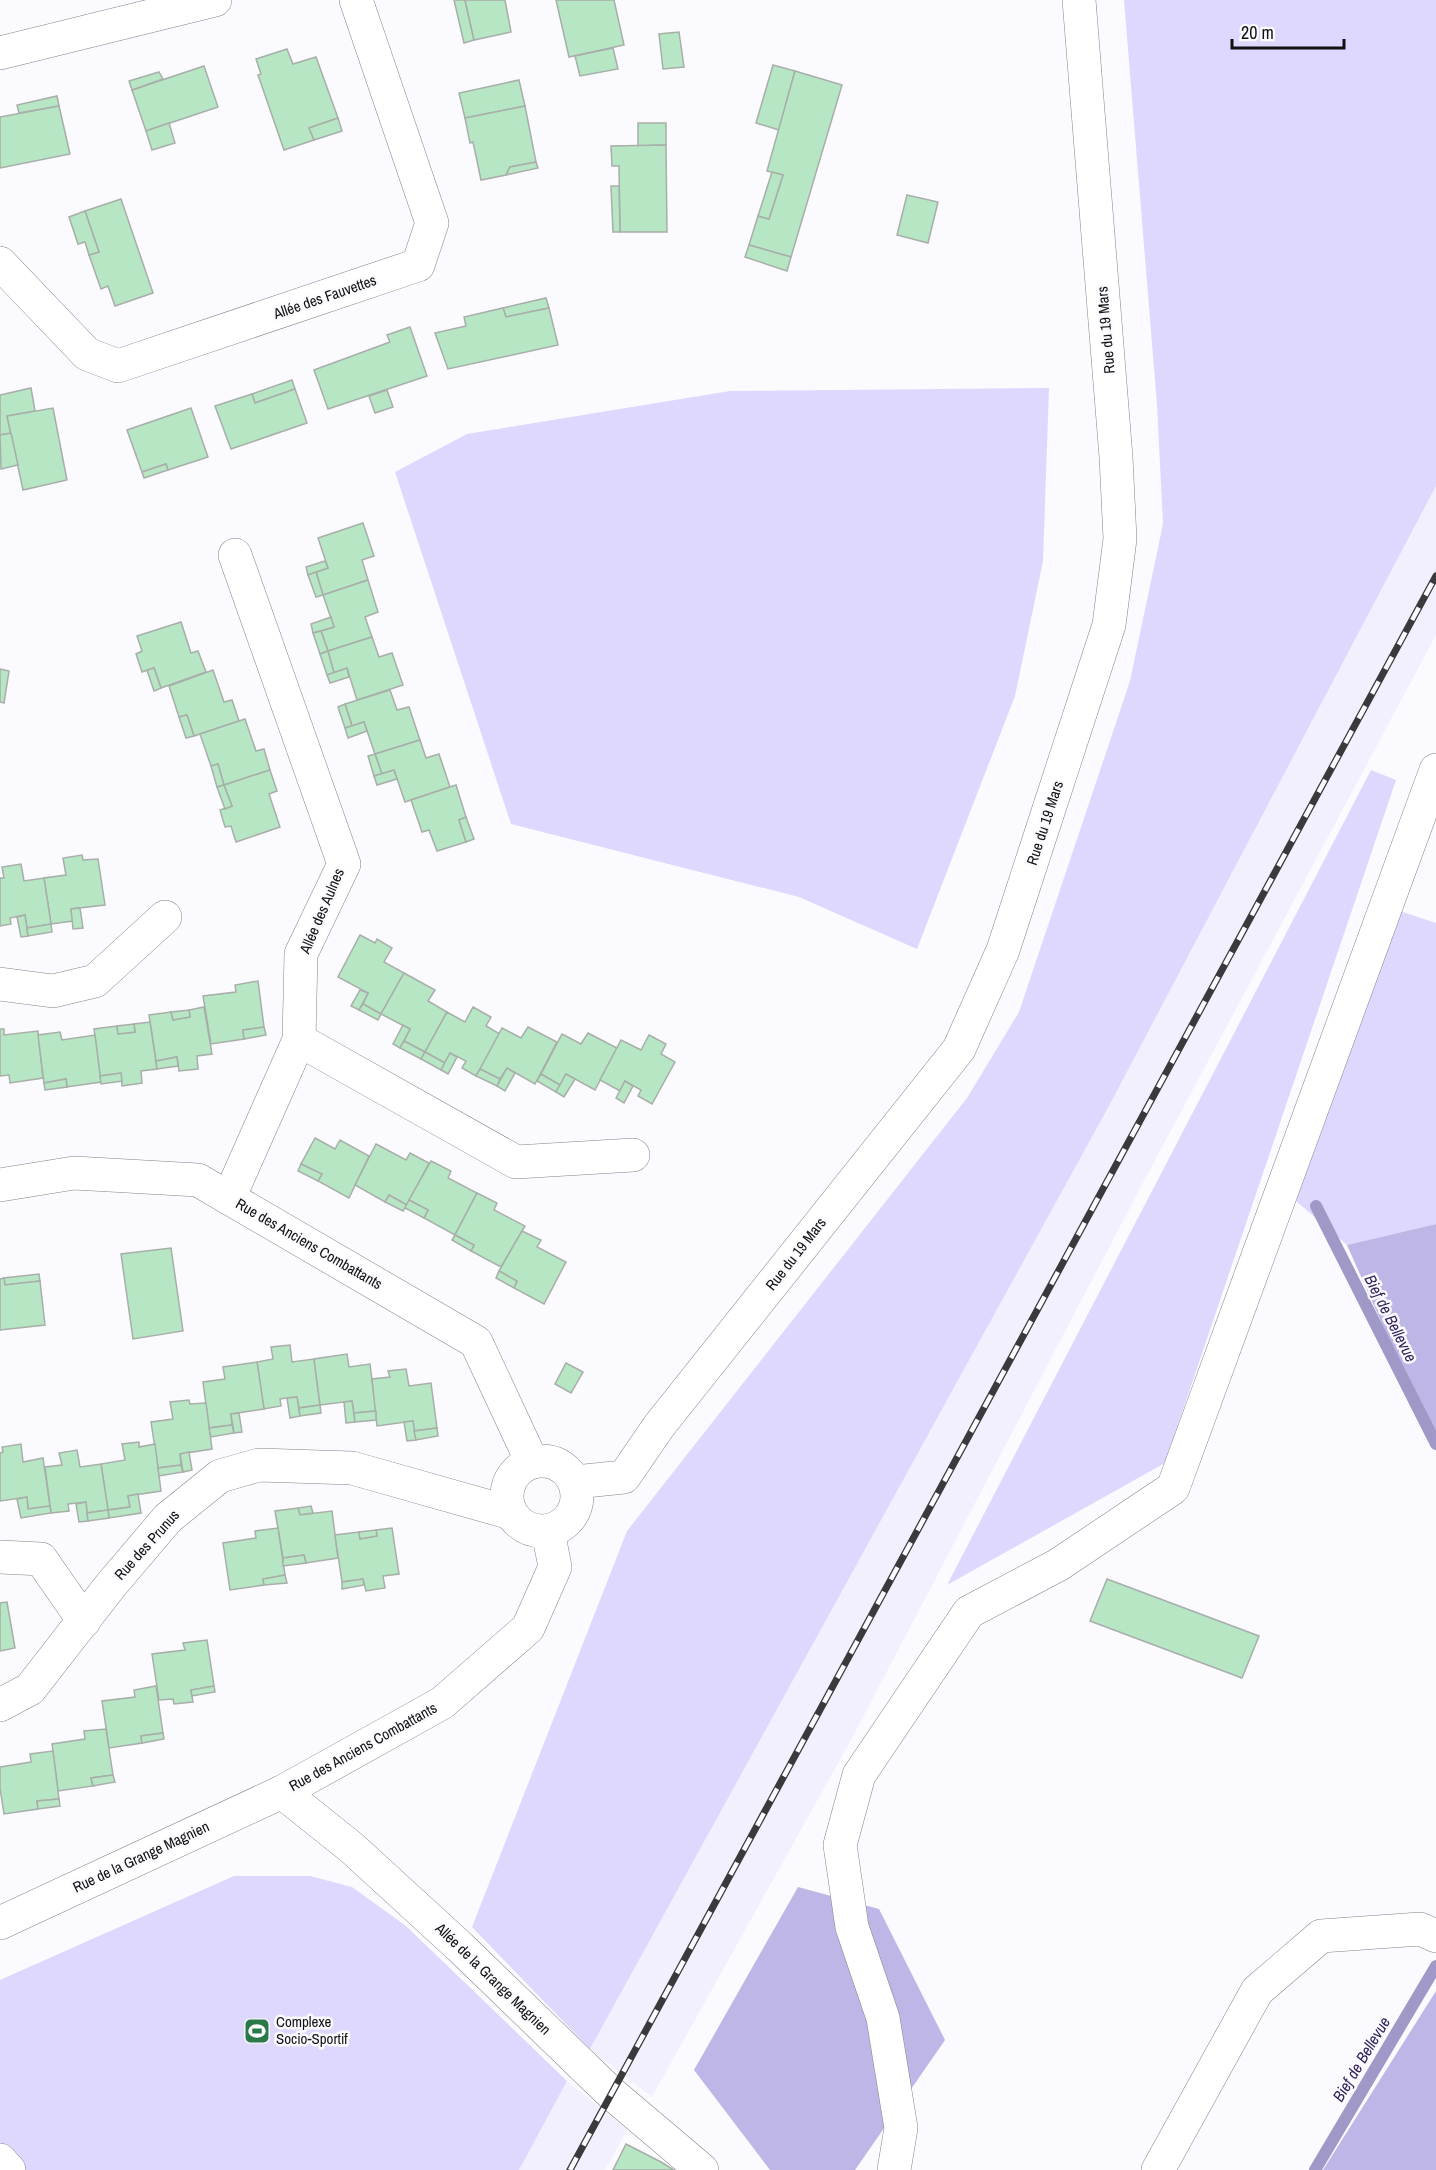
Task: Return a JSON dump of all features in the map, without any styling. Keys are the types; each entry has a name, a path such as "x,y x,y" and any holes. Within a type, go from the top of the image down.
{"street":[{"path":"0,53 215,0"},
{"name":"Allée des Fauvettes","path":"0,262 87,354 118,366 418,266 432,223 357,0"},
{"name":"Rue du 19 Mars","path":"575,1482 624,1477 659,1426 959,1049 1004,950 1109,625 1120,539 1116,457 1079,0"},
{"name":"Allée des Aulnes","path":"229,1198 299,1040 301,954 344,864 235,555"},
{"path":"894,2170 901,2128 883,2018 852,1927 840,1845 859,1775 969,1612 1058,1565 1173,1488 1436,770"},
{"path":"0,984 53,991 95,981 165,917"},
{"path":"299,1040 516,1162 633,1155"},
{"name":"Rue des Anciens Combattants","path":"0,1185 74,1173 198,1180 476,1342 532,1462"},
{"path":"545,1461 559,1465 569,1472 575,1482 578,1494 576,1506 569,1519 560,1526 548,1531 529,1529 511,1513 507,1501 508,1487 513,1476 521,1467 532,1462 545,1461"},
{"name":"Rue des Prunus","path":"0,1705 30,1689 111,1585 168,1518 220,1476 259,1465 352,1468 511,1513"},
{"name":"Rue des Anciens Combattants","path":"282,1792 442,1703 528,1628 555,1567 548,1531"},
{"path":"0,1557 41,1559 84,1621"},
{"name":"Rue de la Grange Magnien","path":"0,1923 282,1792"},
{"name":"Allée de la Grange Magnien","path":"282,1792 352,1848 460,1947 611,2093 702,2170"},
{"path":"1158,2170 1257,1991 1321,1936 1420,1929 1436,1936"},
{"path":"0,2160 9,2170"}],"shaded area":[{"path":"1124,0 1436,0 1436,486 1109,1106 590,2049 472,1927 627,1531 967,1098 1019,1012 1130,681 1163,524 1157,405"},
{"path":"1049,388 1043,561 1015,696 917,949 799,897 511,824 395,472 467,434 730,391"},
{"path":"1436,486 1436,635 1137,1194 852,1738 652,2097 590,2049 1109,1106"},
{"path":"1371,770 1396,780 1165,1463 947,1585"},
{"path":"1397,910 1436,923 1436,1224 1347,1245 1296,1201"},
{"path":"1436,1224 1436,1445 1347,1245"},
{"name":"Complexe Socio-Sportif","path":"234,1876 310,1876 352,1887 406,1926 567,2081 519,2170 0,2170 0,1980"},
{"path":"798,1887 879,1909 945,2040 855,2170 770,2170 694,2070"},
{"path":"1436,1991 1436,2170 1323,2170"},
{"path":"567,2081 627,2130 605,2170 519,2170"}],"building":[{"path":"454,0 465,0 474,40 464,43"},
{"path":"465,0 505,0 511,32 474,40"},
{"path":"556,0 614,0 624,45 569,57"},
{"path":"679,32 684,67 663,69 659,34"},
{"path":"613,48 618,69 580,76 575,56"},
{"path":"287,49 293,64 316,57 338,118 309,128 314,140 284,150 258,75 261,74 256,59"},
{"path":"773,65 795,71 779,130 756,123"},
{"path":"204,66 218,107 146,131 132,90"},
{"path":"795,71 842,85 791,257 749,245 758,216 769,219 783,175 767,171"},
{"path":"159,72 163,79 132,90 129,81"},
{"path":"519,80 525,106 465,118 459,93"},
{"path":"57,96 59,106 19,113 17,105"},
{"path":"59,106 70,154 0,168 0,117"},
{"path":"525,106 536,162 510,167 506,175 481,180 465,118"},
{"path":"338,118 342,131 314,140 309,128"},
{"path":"169,123 175,143 152,150 146,131"},
{"path":"638,123 666,123 666,145 638,146"},
{"path":"666,145 667,232 620,232 619,166 612,166 611,146"},
{"path":"536,162 538,168 506,175 510,167"},
{"path":"772,172 783,175 769,219 758,216"},
{"path":"611,186 619,186 620,232 613,232"},
{"path":"907,195 938,202 928,243 897,235"},
{"path":"121,199 153,293 115,306 108,286 101,289 89,255 99,252 85,211"},
{"path":"85,211 99,252 89,255 85,242 78,244 69,217"},
{"path":"749,245 791,257 787,271 745,257"},
{"path":"546,298 549,308 506,317 503,308"},
{"path":"503,308 506,317 549,308 558,345 448,369 435,333 466,326 464,317"},
{"path":"410,327 427,376 328,409 314,370 390,342 387,335"},
{"path":"292,380 295,389 255,403 252,394"},
{"path":"31,388 35,411 7,416 11,433 0,435 0,395"},
{"path":"295,389 307,423 231,449 215,406 252,394 255,403"},
{"path":"387,390 393,407 375,413 369,396"},
{"path":"53,408 67,480 23,490 7,416"},
{"path":"191,408 208,457 168,470 166,464 142,472 127,430"},
{"path":"11,433 18,465 1,469 0,435"},
{"path":"166,464 168,470 144,478 142,472"},
{"path":"363,523 374,556 362,560 368,580 323,595 316,572 328,568 318,538"},
{"path":"325,561 328,568 308,575 306,567"},
{"path":"316,572 323,595 316,597 308,575"},
{"path":"368,580 378,612 365,617 372,637 328,651 321,631 334,627 323,595"},
{"path":"331,617 334,627 313,633 311,624"},
{"path":"181,622 191,653 198,651 206,672 161,688 154,668 142,672 136,654 142,651 137,636"},
{"path":"321,631 328,651 320,654 313,633"},
{"path":"372,637 379,657 392,653 403,685 357,700 347,668 334,673 328,651"},
{"path":"328,651 334,673 327,675 320,654"},
{"path":"154,668 161,688 154,691 147,670"},
{"path":"347,668 349,677 330,683 327,675"},
{"path":"0,669 9,671 4,703 0,702"},
{"path":"213,670 224,702 232,700 239,721 194,736 187,715 179,717 169,686"},
{"path":"390,690 397,710 409,707 420,740 375,754 364,722 352,726 345,704"},
{"path":"345,704 352,726 345,728 338,707"},
{"path":"187,715 194,736 186,738 179,717"},
{"path":"245,719 256,751 264,749 270,770 224,785 218,764 211,766 200,734"},
{"path":"364,722 367,731 348,738 345,728"},
{"path":"420,740 426,758 439,754 450,787 405,802 394,770 382,774 375,754"},
{"path":"375,754 382,774 374,776 368,756"},
{"path":"218,764 224,785 217,787 211,766"},
{"path":"270,770 277,791 269,794 280,827 236,842 231,826 225,827 220,810 232,806 224,785"},
{"path":"394,770 397,779 377,785 374,776"},
{"path":"224,785 232,806 225,809 217,787"},
{"path":"456,785 466,817 459,820 466,842 437,851 429,830 422,832 411,800"},
{"path":"466,817 474,839 466,842 459,820"},
{"path":"82,855 83,860 98,859 105,905 71,909 73,921 51,924 44,878 66,875 63,858"},
{"path":"21,864 24,881 44,878 51,924 27,928 25,915 10,918 11,924 0,926 0,878 4,878 2,867"},
{"path":"80,908 83,928 73,929 71,909"},
{"path":"25,915 28,936 21,937 17,917"},
{"path":"51,924 52,932 28,936 27,928"},
{"path":"360,935 375,943 377,939 392,948 384,962 404,973 381,1014 363,1004 368,993 338,977"},
{"path":"404,973 435,990 428,1001 447,1012 425,1052 404,1041 410,1029 381,1014"},
{"path":"258,981 264,1027 243,1030 244,1039 211,1044 203,996 236,992 235,985"},
{"path":"360,990 368,993 359,1010 351,1006"},
{"path":"363,1004 381,1014 378,1020 359,1010"},
{"path":"204,1007 212,1054 197,1056 198,1069 179,1071 177,1057 156,1061 149,1015 171,1012 173,1020 190,1017 189,1010"},
{"path":"473,1007 491,1017 486,1026 500,1034 476,1076 462,1068 466,1061 450,1053 445,1063 425,1052 447,1012 465,1022"},
{"path":"189,1010 190,1017 173,1020 171,1012"},
{"path":"150,1022 157,1069 141,1071 142,1083 122,1086 121,1073 100,1076 94,1029 117,1026 118,1034 135,1032 134,1024"},
{"path":"134,1024 135,1032 118,1034 117,1026"},
{"path":"403,1025 410,1029 400,1048 393,1044"},
{"path":"264,1027 266,1035 244,1039 243,1030"},
{"path":"528,1027 557,1042 535,1084 507,1068 500,1079 480,1069 502,1028 521,1038"},
{"path":"0,1029 4,1029 4,1035 38,1031 43,1078 10,1083 9,1075 0,1076"},
{"path":"60,1032 62,1040 95,1035 101,1082 67,1087 66,1079 44,1083 38,1035"},
{"path":"588,1033 617,1048 595,1090 566,1074 560,1085 541,1074 562,1034 581,1044"},
{"path":"649,1035 666,1044 661,1054 675,1062 652,1104 638,1096 641,1090 625,1081 620,1091 600,1080 621,1040 641,1050"},
{"path":"404,1041 425,1052 421,1059 400,1048"},
{"path":"425,1052 445,1063 441,1070 421,1059"},
{"path":"450,1053 457,1057 448,1074 441,1070"},
{"path":"177,1057 178,1066 157,1069 156,1061"},
{"path":"507,1068 515,1073 505,1091 497,1086"},
{"path":"480,1069 500,1079 497,1086 476,1076"},
{"path":"121,1073 122,1081 101,1084 100,1076"},
{"path":"541,1074 560,1085 556,1092 537,1081"},
{"path":"566,1074 575,1079 564,1097 556,1092"},
{"path":"66,1079 67,1087 45,1090 44,1083"},
{"path":"625,1081 633,1086 624,1103 616,1098"},
{"path":"315,1138 335,1149 340,1140 369,1156 349,1198 318,1181 322,1174 301,1164"},
{"path":"376,1144 406,1160 410,1153 429,1163 407,1205 389,1195 385,1202 355,1185"},
{"path":"431,1161 451,1171 448,1178 477,1193 455,1235 424,1218 428,1210 409,1200"},
{"path":"301,1164 322,1174 318,1181 298,1171"},
{"path":"477,1193 497,1203 494,1210 525,1226 501,1267 471,1251 474,1245 455,1235"},
{"path":"389,1195 407,1205 403,1211 385,1202"},
{"path":"409,1200 428,1210 424,1218 405,1208"},
{"path":"522,1231 541,1240 537,1247 566,1262 544,1304 514,1288 517,1281 499,1271"},
{"path":"455,1235 474,1245 471,1251 452,1240"},
{"path":"171,1248 183,1331 133,1339 121,1254"},
{"path":"499,1271 517,1281 514,1288 496,1278"},
{"path":"39,1274 40,1281 5,1285 4,1278"},
{"path":"4,1278 5,1285 40,1281 45,1325 0,1330 0,1279"},
{"path":"290,1345 292,1362 314,1359 320,1405 299,1408 297,1397 280,1399 281,1406 264,1409 257,1362 273,1359 271,1347"},
{"path":"347,1354 349,1367 370,1364 376,1411 354,1413 352,1401 320,1405 314,1359"},
{"path":"257,1362 264,1409 231,1414 232,1425 209,1428 203,1382 225,1379 223,1367"},
{"path":"566,1363 583,1372 571,1393 555,1384"},
{"path":"406,1369 409,1386 431,1383 437,1428 414,1431 413,1421 377,1426 372,1379 390,1377 388,1371"},
{"path":"297,1397 300,1416 290,1418 287,1398"},
{"path":"189,1400 190,1404 206,1403 212,1449 180,1454 181,1465 158,1468 151,1422 173,1419 170,1402"},
{"path":"352,1401 355,1422 346,1423 344,1402"},
{"path":"320,1405 321,1413 300,1416 299,1408"},
{"path":"376,1411 376,1420 355,1422 354,1413"},
{"path":"239,1413 242,1432 234,1433 231,1414"},
{"path":"413,1421 416,1440 407,1441 404,1422"},
{"path":"232,1425 234,1433 211,1437 209,1428"},
{"path":"437,1428 438,1436 416,1440 414,1431"},
{"path":"139,1442 139,1447 155,1444 161,1491 128,1496 130,1507 108,1510 101,1464 125,1460 122,1444"},
{"path":"21,1444 23,1462 43,1458 50,1506 28,1509 27,1497 0,1501 2,1447"},
{"path":"77,1450 80,1467 101,1464 108,1510 87,1513 86,1502 68,1504 69,1511 51,1513 45,1467 62,1465 59,1453"},
{"path":"189,1452 192,1470 183,1472 180,1454"},
{"path":"181,1465 183,1472 159,1476 158,1468"},
{"path":"138,1494 141,1513 109,1518 108,1510 130,1507 128,1496"},
{"path":"27,1497 28,1509 50,1506 51,1513 21,1518 17,1499"},
{"path":"86,1502 88,1521 79,1522 76,1504"},
{"path":"311,1506 313,1513 300,1515 298,1508"},
{"path":"298,1508 300,1515 332,1511 338,1558 306,1563 304,1555 283,1558 275,1511"},
{"path":"108,1510 109,1518 88,1521 87,1513"},
{"path":"278,1528 285,1575 263,1579 264,1585 230,1590 223,1543 256,1538 255,1531"},
{"path":"392,1528 399,1574 383,1576 385,1588 366,1591 363,1579 342,1582 335,1535 359,1532 360,1539 377,1536 376,1530"},
{"path":"376,1530 377,1536 360,1539 359,1532"},
{"path":"304,1555 306,1563 283,1566 283,1558"},
{"path":"285,1575 287,1583 264,1585 263,1579"},
{"path":"363,1579 364,1585 342,1589 342,1582"},
{"path":"1107,1579 1259,1636 1242,1678 1090,1621"},
{"path":"7,1602 15,1648 0,1651 0,1603"},
{"path":"207,1640 214,1686 191,1690 193,1702 174,1704 173,1699 159,1700 152,1654 185,1650 183,1643"},
{"path":"156,1686 163,1733 141,1736 142,1743 109,1748 102,1701 135,1697 134,1690"},
{"path":"214,1686 215,1692 192,1696 191,1690"},
{"path":"106,1729 113,1775 91,1778 93,1786 58,1791 52,1744 85,1739 84,1731"},
{"path":"163,1733 164,1739 142,1743 141,1736"},
{"path":"53,1751 59,1799 37,1801 38,1809 4,1814 0,1767 31,1762 30,1754"},
{"path":"113,1775 115,1782 93,1786 91,1778"},
{"path":"59,1799 60,1806 38,1809 37,1801"},
{"path":"626,2144 661,2162 674,2170 613,2170"}],"waterway":[{"name":"Bief de Bellevue","path":"1316,1206 1436,1444"},
{"name":"Bief de Bellevue","path":"1315,2170 1436,1966"}],"railway":[{"path":"570,2170 1436,576"}],"place":[{"name":"Complexe Socio-Sportif","path":"257,2031"}]}
